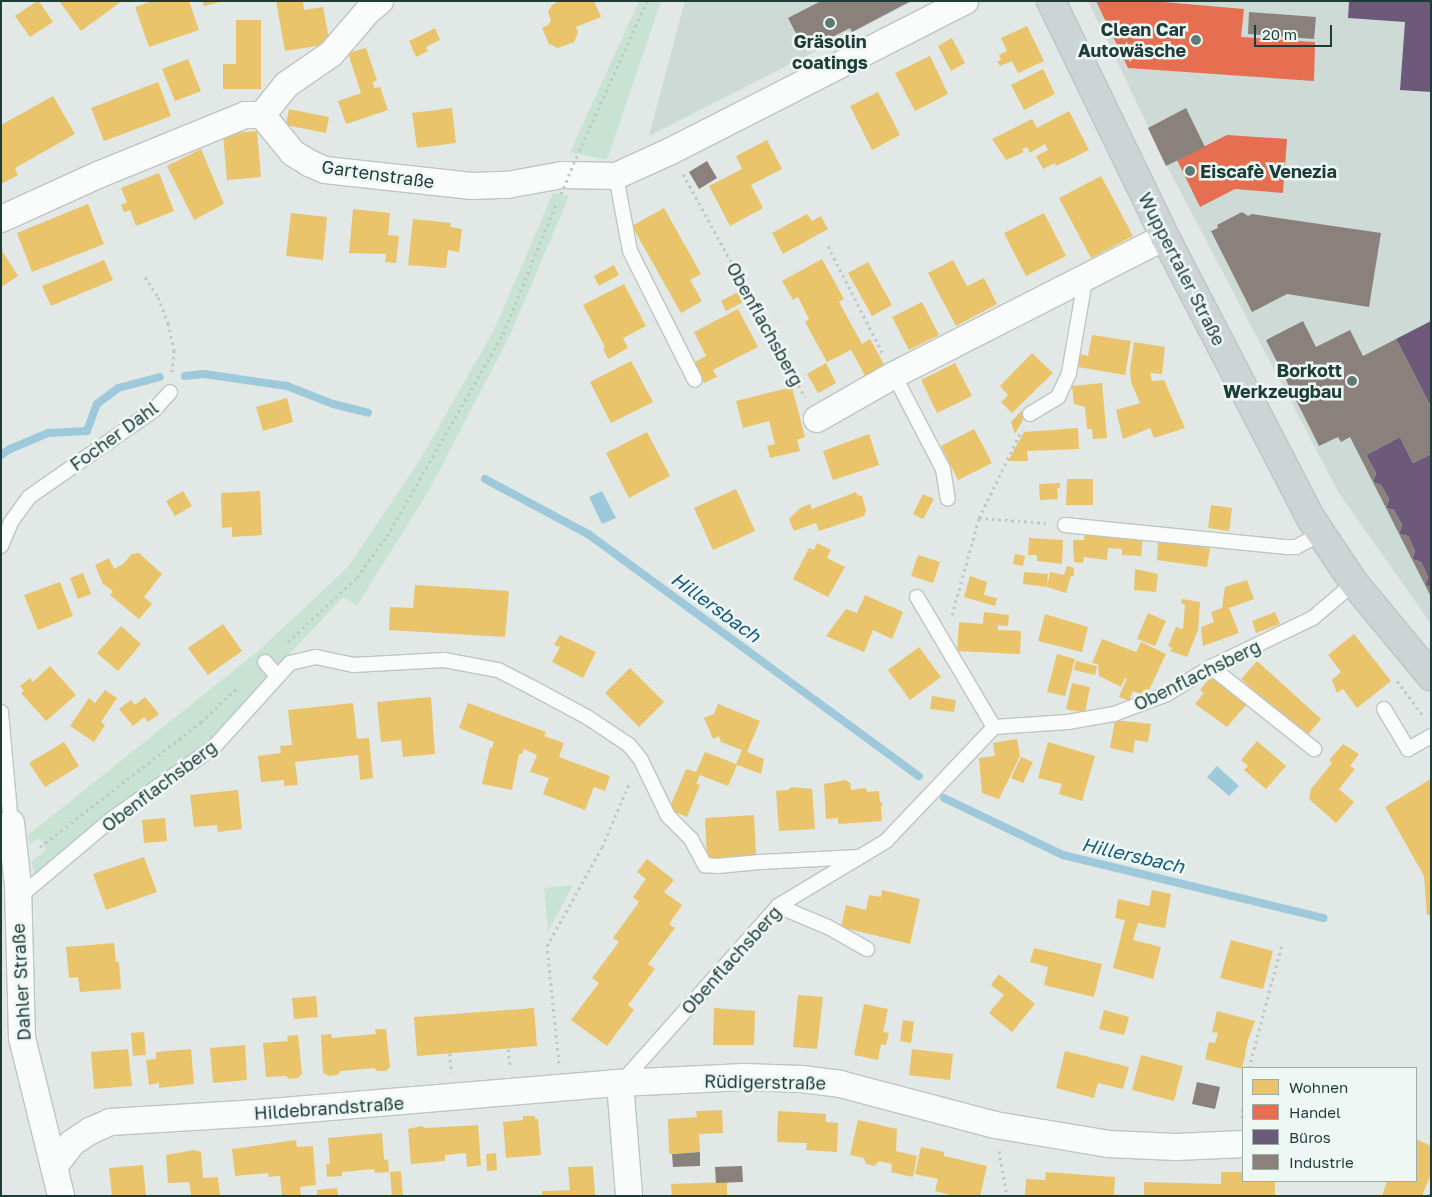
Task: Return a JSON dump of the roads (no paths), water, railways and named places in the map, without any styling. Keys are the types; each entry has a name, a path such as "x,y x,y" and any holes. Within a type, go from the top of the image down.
{"main road":[{"name":"Wuppertaler Straße","path":"1051,1 1165,237 1320,534 1354,583 1431,676"}],"street":[{"path":"1,218 98,174 229,120 245,115 262,115 286,85 331,54 368,11 380,1"},
{"name":"Gartenstraße","path":"262,115 293,153 325,170 472,186 507,185 562,175 616,176 671,151 966,1"},
{"path":"817,419 894,375 1085,280 1165,237"},
{"name":"Dahler Straße","path":"6,825 15,867 18,898 22,1038 61,1196"},
{"name":"Rüdigerstraße","path":"620,1083 744,1077 801,1079 840,1084 995,1126 1109,1144 1176,1147 1242,1144"},
{"path":"620,1083 629,1196"},
{"name":"Hildebrandstraße","path":"54,1167 72,1144 110,1122 258,1113 620,1083"}],"lane":[{"path":"616,176 630,251 695,380"},
{"path":"1030,414 1058,397 1069,373 1085,280"},
{"path":"894,375 943,469 948,499"},
{"name":"Focher Dahl","path":"1,546 11,522 29,498 154,410 170,392"},
{"path":"1065,524 1287,547 1296,547 1320,534"},
{"name":"Obenflachsberg","path":"620,1083 778,906 886,842 994,726 1068,722 1114,714 1167,694 1211,667 1313,618 1354,583"},
{"path":"917,597 994,726"},
{"name":"Obenflachsberg","path":"18,898 113,818 213,748 290,664 316,657 353,665 444,660 498,670 587,717 629,745 640,759 668,816 690,839 705,865 718,866 859,857"},
{"path":"265,662 277,676"},
{"path":"1211,667 1314,749"},
{"path":"1384,709 1408,749 1431,736"},
{"path":"1,712 6,825"},
{"path":"778,906 828,927 867,949"}],"water":[{"path":"602,491 616,518 602,524 589,497"},
{"path":"1217,766 1239,786 1229,796 1207,777"}],"waterway":[{"name":"Hillersbach","path":"185,376 204,374 287,386 333,404 368,413"},
{"name":"Hillersbach","path":"1,455 10,449 48,433 87,431 97,404 118,388 160,377"},
{"name":"Hillersbach","path":"485,479 588,534 919,776"},
{"name":"Hillersbach","path":"944,798 1063,855 1324,918"}],"place":[{"name":"Gräsolin coatings","path":"830,23"},
{"name":"Clean Car Autowäsche","path":"1196,40"},
{"name":"Eiscafè Venezia","path":"1190,171"},
{"name":"Borkott Werkzeugbau","path":"1352,381"}]}
